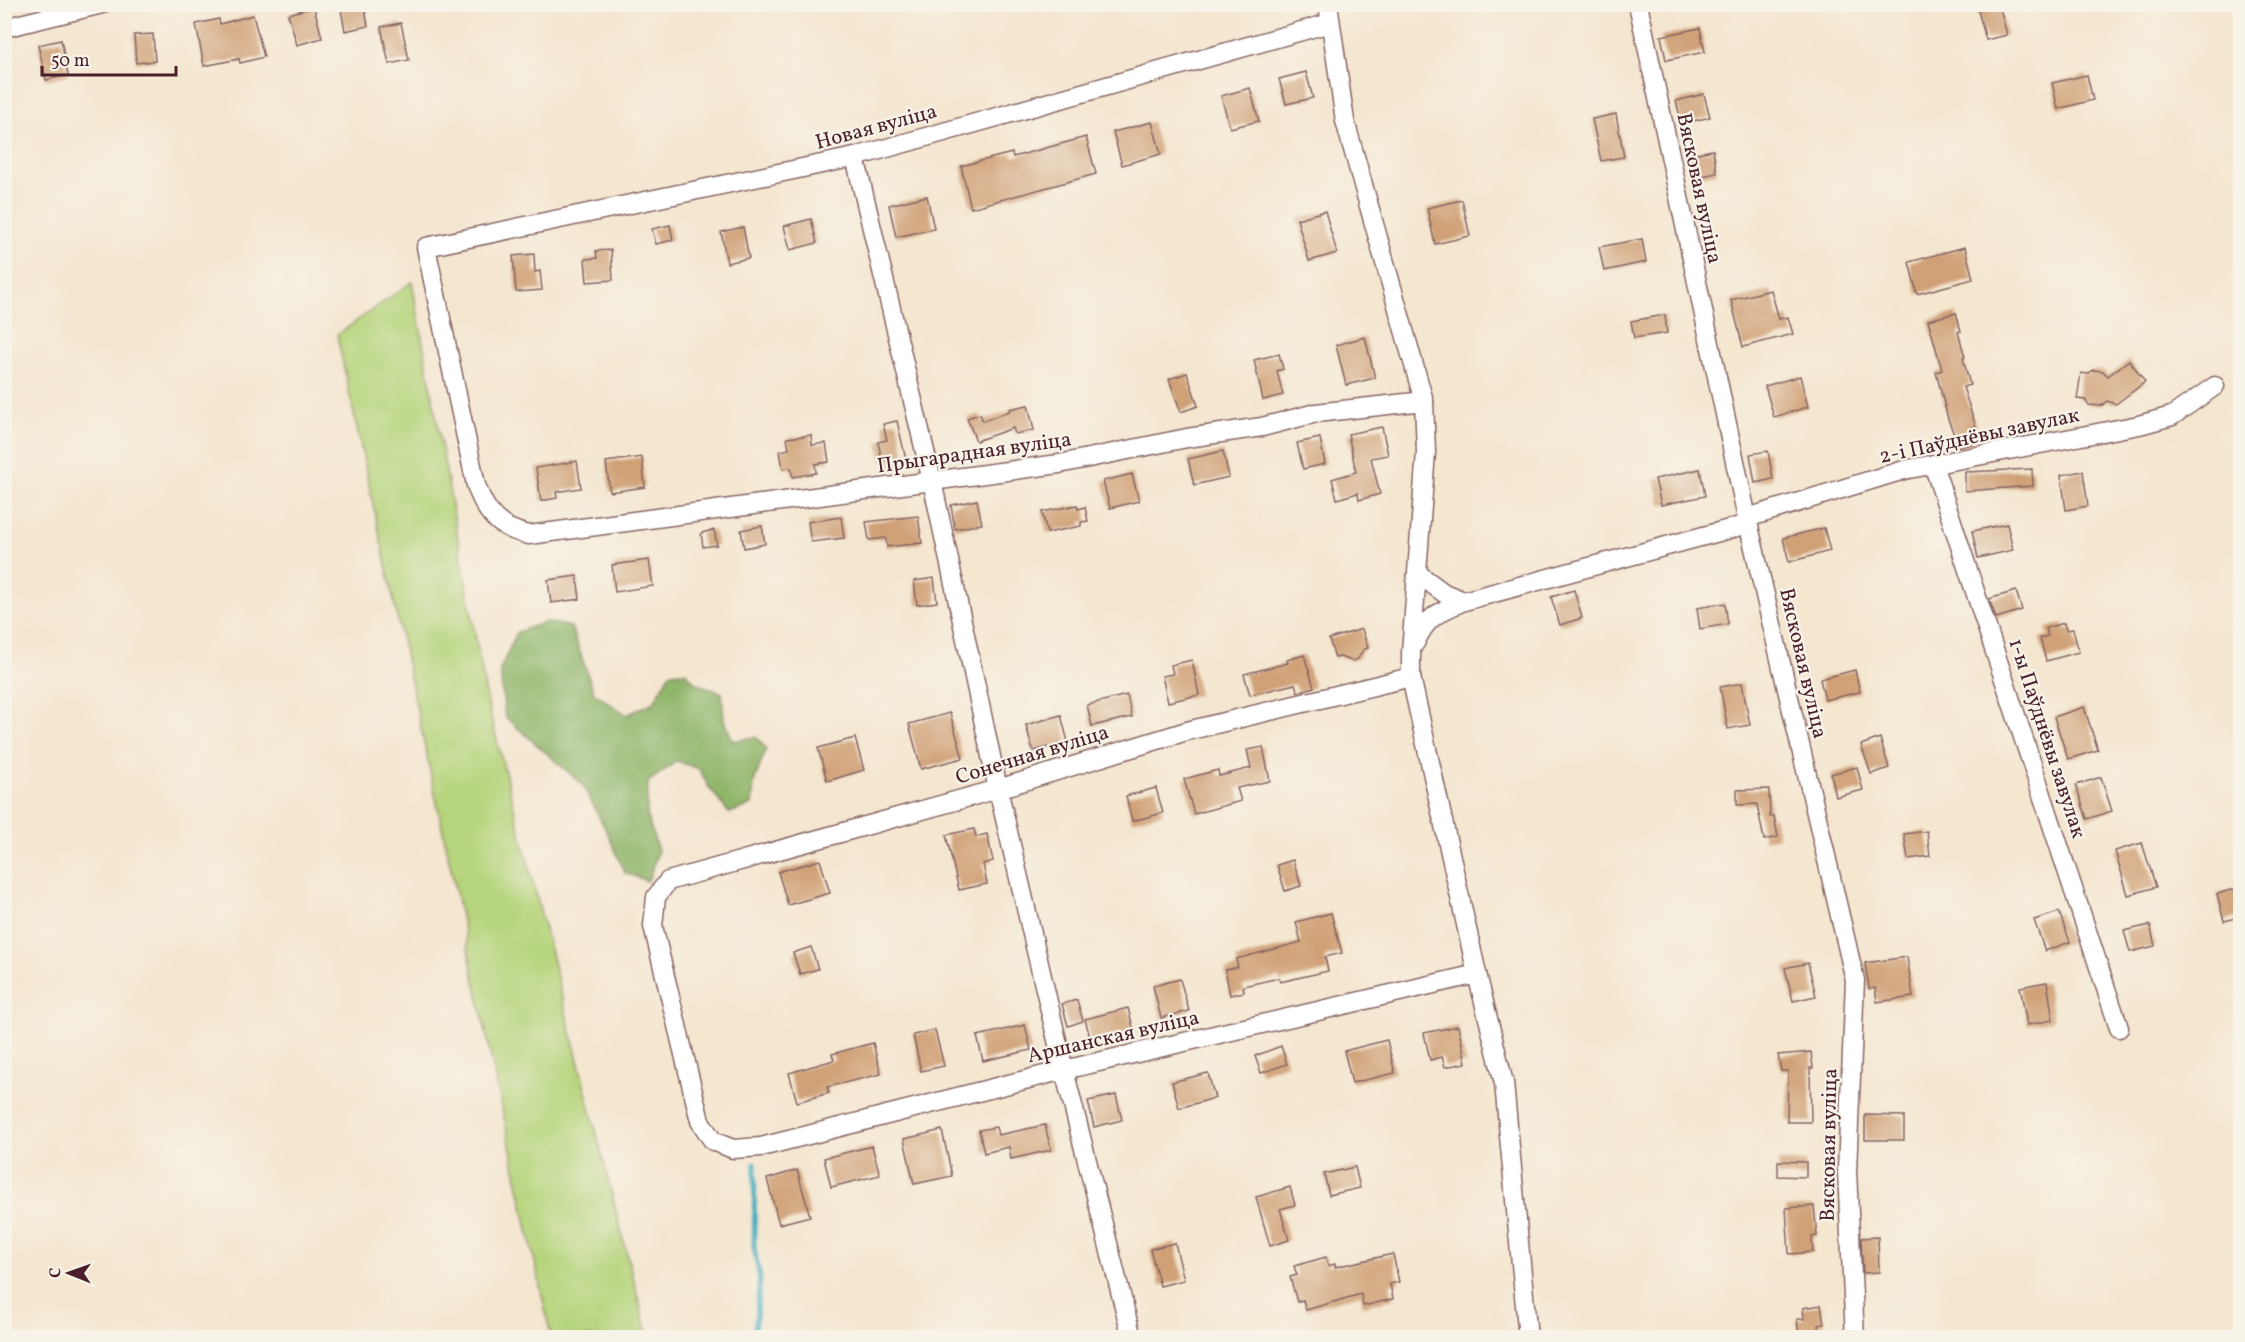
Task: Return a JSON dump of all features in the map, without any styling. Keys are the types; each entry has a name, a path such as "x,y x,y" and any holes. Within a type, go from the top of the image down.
{"street":[{"path":"4,28 102,4"},
{"path":"1328,4 1345,121 1424,401 1426,452 1411,677 1504,1083 1528,1338"},
{"name":"Вясковая вуліца","path":"1638,4 1747,521 1855,980 1847,1171 1855,1338"},
{"name":"Новая вуліца","path":"529,535 511,531 494,519 482,503 476,485 426,247 855,157 1330,23"},
{"path":"855,157 932,482 998,789 1064,1070 1131,1338"},
{"name":"2-і Паўднёвы завулак","path":"1411,653 1424,625 1441,611 1464,602 1747,521 1904,470 2172,416 2215,386"},
{"name":"Прыгарадная вуліца","path":"529,535 1059,464 1187,438 1262,426 1316,413 1424,401"},
{"name":"1-ы Паўднёвы завулак","path":"1933,464 2119,1028"},
{"path":"1417,573 1444,593 1464,602"},
{"name":"Сонечная вуліца","path":"668,882 998,789 1187,731 1411,677"},
{"name":"Аршанская вуліца","path":"668,882 656,897 653,926 700,1121 713,1141 733,1149 761,1147 1064,1070 1478,974"}],"green space":[{"path":"412,282 487,701 648,1337 551,1337 337,335"},
{"path":"546,622 571,627 594,693 627,715 654,702 670,673 685,672 696,683 722,693 724,720 733,741 756,737 766,749 754,782 752,805 729,813 709,787 699,769 677,761 648,782 647,816 658,851 648,881 625,873 582,784 505,717 500,670 517,632"}],"building":[{"path":"340,4 364,4 368,26 345,31"},
{"path":"1985,4 1999,4 2007,35 1986,40 1977,7"},
{"path":"314,7 322,38 297,45 288,14"},
{"path":"253,15 264,57 240,63 239,59 204,66 196,24 219,19 220,24"},
{"path":"401,23 409,60 389,64 381,27"},
{"path":"1700,28 1705,52 1666,60 1661,36"},
{"path":"153,34 155,61 136,63 134,35"},
{"path":"61,40 68,75 46,80 38,45"},
{"path":"1306,72 1313,98 1286,104 1279,79"},
{"path":"2087,75 2093,100 2058,109 2052,83"},
{"path":"1250,88 1259,121 1230,128 1221,96"},
{"path":"1704,94 1710,117 1682,124 1676,101"},
{"path":"1616,114 1624,157 1601,161 1592,119"},
{"path":"1152,122 1161,154 1122,165 1113,132"},
{"path":"1086,137 1096,174 971,208 961,166 1012,153 1013,157"},
{"path":"1713,150 1717,173 1692,178 1687,155"},
{"path":"927,196 934,229 896,237 889,205"},
{"path":"1462,200 1470,236 1435,244 1427,208"},
{"path":"1325,211 1337,253 1309,261 1297,219"},
{"path":"811,219 817,243 790,250 784,226"},
{"path":"670,225 673,240 656,244 652,229"},
{"path":"743,227 749,258 727,263 721,232"},
{"path":"1642,239 1646,262 1604,271 1599,247"},
{"path":"1965,247 1973,279 1917,294 1909,262"},
{"path":"611,250 613,280 587,282 585,259 597,258 596,251"},
{"path":"534,254 535,272 540,271 542,290 516,292 513,256"},
{"path":"1771,290 1779,319 1788,317 1793,334 1743,347 1731,300"},
{"path":"1956,313 1970,385 1963,387 1976,427 1969,430 1971,444 1959,447 1948,419 1936,372 1942,370 1928,320"},
{"path":"1665,315 1667,333 1634,338 1631,321"},
{"path":"1365,337 1375,378 1346,385 1336,345"},
{"path":"1279,354 1283,369 1277,371 1283,395 1263,400 1254,360"},
{"path":"2129,360 2145,382 2116,404 2107,401 2101,406 2089,405 2085,400 2077,399 2081,373 2088,374 2093,370 2103,371 2108,376"},
{"path":"1187,373 1198,406 1181,412 1169,379"},
{"path":"1800,376 1808,407 1774,417 1765,386"},
{"path":"1028,405 1034,430 1015,434 1013,428 976,441 967,418 980,414 983,421 1010,411 1009,409"},
{"path":"897,421 907,464 892,468 890,459 882,461 878,442 887,440 883,424"},
{"path":"1382,427 1388,455 1371,458 1380,494 1359,500 1358,493 1337,499 1332,479 1356,472 1348,434"},
{"path":"811,435 812,445 826,443 829,462 815,464 816,473 793,477 791,468 783,469 780,451 789,449 787,438"},
{"path":"1320,438 1325,464 1303,469 1297,443"},
{"path":"1223,451 1229,477 1194,485 1188,459"},
{"path":"1768,451 1773,479 1755,483 1750,454"},
{"path":"642,457 645,487 610,492 606,462"},
{"path":"577,461 581,488 556,492 557,498 541,501 536,468"},
{"path":"1700,469 1705,496 1661,505 1655,479"},
{"path":"2032,469 2033,486 1965,491 1965,472"},
{"path":"2083,471 2088,506 2066,510 2061,475"},
{"path":"1132,474 1139,501 1110,508 1103,481"},
{"path":"977,500 982,524 955,529 951,505"},
{"path":"1077,505 1078,509 1085,507 1088,521 1081,522 1081,526 1047,533 1042,512"},
{"path":"918,516 922,543 887,547 886,538 869,540 866,522"},
{"path":"841,517 844,538 811,542 808,522"},
{"path":"2007,524 2013,550 1978,558 1972,531"},
{"path":"762,526 765,544 744,548 741,530"},
{"path":"1824,528 1830,551 1789,562 1783,538"},
{"path":"714,530 717,545 703,547 701,533"},
{"path":"649,560 653,586 615,592 612,565"},
{"path":"577,576 580,599 551,603 548,580"},
{"path":"934,578 937,602 917,605 914,581"},
{"path":"1574,590 1582,618 1560,625 1551,597"},
{"path":"2016,591 2022,610 1996,618 1989,599"},
{"path":"1725,603 1728,624 1700,629 1697,608"},
{"path":"2064,623 2066,630 2073,629 2079,652 2046,661 2040,638 2048,636 2046,628"},
{"path":"1362,629 1368,648 1363,650 1358,659 1352,661 1340,657 1335,658 1329,639"},
{"path":"1304,655 1314,687 1298,692 1295,684 1250,695 1244,674 1288,663 1287,660"},
{"path":"1192,660 1199,695 1168,702 1162,676 1173,674 1171,665"},
{"path":"1855,670 1860,692 1825,700 1820,679"},
{"path":"1742,683 1750,725 1728,729 1720,687"},
{"path":"1127,695 1132,717 1092,726 1087,705"},
{"path":"2084,707 2098,750 2068,759 2054,717"},
{"path":"950,713 963,758 921,769 909,724"},
{"path":"1061,715 1068,742 1033,751 1026,725"},
{"path":"855,738 864,770 827,781 818,748"},
{"path":"1880,738 1889,768 1871,774 1861,745"},
{"path":"1263,747 1270,781 1237,788 1241,801 1194,814 1184,779 1218,770 1219,776 1251,768 1247,750"},
{"path":"1857,767 1863,790 1836,797 1831,774"},
{"path":"2101,777 2112,811 2087,819 2076,785"},
{"path":"1156,788 1163,813 1132,821 1126,796"},
{"path":"1769,789 1770,817 1774,816 1778,837 1764,840 1757,804 1737,805 1737,790"},
{"path":"974,829 976,837 987,834 993,861 983,864 987,884 959,890 946,835"},
{"path":"1927,831 1930,856 1908,859 1904,834"},
{"path":"2142,843 2156,887 2128,895 2115,851"},
{"path":"820,860 830,893 788,905 778,872"},
{"path":"1293,860 1301,886 1285,891 1277,865"},
{"path":"2241,887 2241,917 2224,921 2217,894"},
{"path":"2059,912 2070,942 2045,951 2034,920"},
{"path":"1331,913 1342,953 1325,957 1328,971 1280,982 1279,978 1243,986 1244,992 1230,995 1225,970 1238,967 1236,959 1301,942 1296,922"},
{"path":"2150,925 2155,946 2130,952 2124,931"},
{"path":"811,947 818,969 800,974 793,953"},
{"path":"1907,957 1913,997 1877,1002 1875,988 1869,989 1865,963"},
{"path":"1808,963 1816,996 1793,1001 1785,968"},
{"path":"1180,979 1189,1011 1161,1018 1153,986"},
{"path":"2047,982 2053,1020 2027,1025 2020,987"},
{"path":"1077,1000 1083,1021 1068,1026 1062,1004"},
{"path":"1128,1008 1134,1031 1091,1041 1085,1019"},
{"path":"1025,1025 1031,1050 983,1061 977,1036"},
{"path":"1458,1026 1466,1063 1445,1067 1442,1057 1430,1060 1424,1033"},
{"path":"935,1030 944,1066 921,1071 913,1035"},
{"path":"1387,1040 1395,1073 1352,1083 1344,1051"},
{"path":"873,1043 881,1074 827,1087 829,1093 797,1102 789,1073 834,1060 832,1054"},
{"path":"1281,1046 1287,1064 1261,1073 1255,1056"},
{"path":"1811,1052 1813,1068 1810,1068 1811,1122 1787,1122 1788,1071 1781,1071 1778,1055"},
{"path":"1208,1073 1215,1098 1179,1108 1172,1082"},
{"path":"1116,1095 1122,1120 1094,1127 1088,1101"},
{"path":"1865,1115 1904,1116 1904,1140 1865,1140"},
{"path":"1045,1125 1051,1150 1011,1159 1009,1147 984,1153 979,1130 996,1127 998,1135"},
{"path":"942,1130 952,1176 914,1184 904,1139"},
{"path":"872,1146 880,1175 831,1187 824,1158"},
{"path":"1778,1161 1806,1162 1806,1177 1778,1176"},
{"path":"1355,1167 1360,1188 1329,1195 1324,1174"},
{"path":"797,1170 810,1216 779,1224 767,1179"},
{"path":"1290,1187 1295,1205 1280,1209 1289,1240 1270,1246 1256,1197"},
{"path":"1814,1206 1817,1236 1812,1237 1813,1252 1789,1254 1786,1208"},
{"path":"1878,1237 1879,1272 1863,1273 1861,1238"},
{"path":"1175,1243 1184,1280 1160,1286 1150,1249"},
{"path":"1393,1254 1399,1282 1390,1284 1393,1299 1363,1306 1361,1294 1306,1310 1303,1300 1297,1302 1290,1277 1297,1275 1294,1266 1326,1257 1328,1266 1335,1264 1335,1267"},
{"path":"1821,1305 1824,1324 1819,1325 1820,1338 1799,1338 1797,1319 1804,1319 1803,1308"}],"waterway":[{"path":"752,1338 760,1278 754,1248 755,1163"}]}
